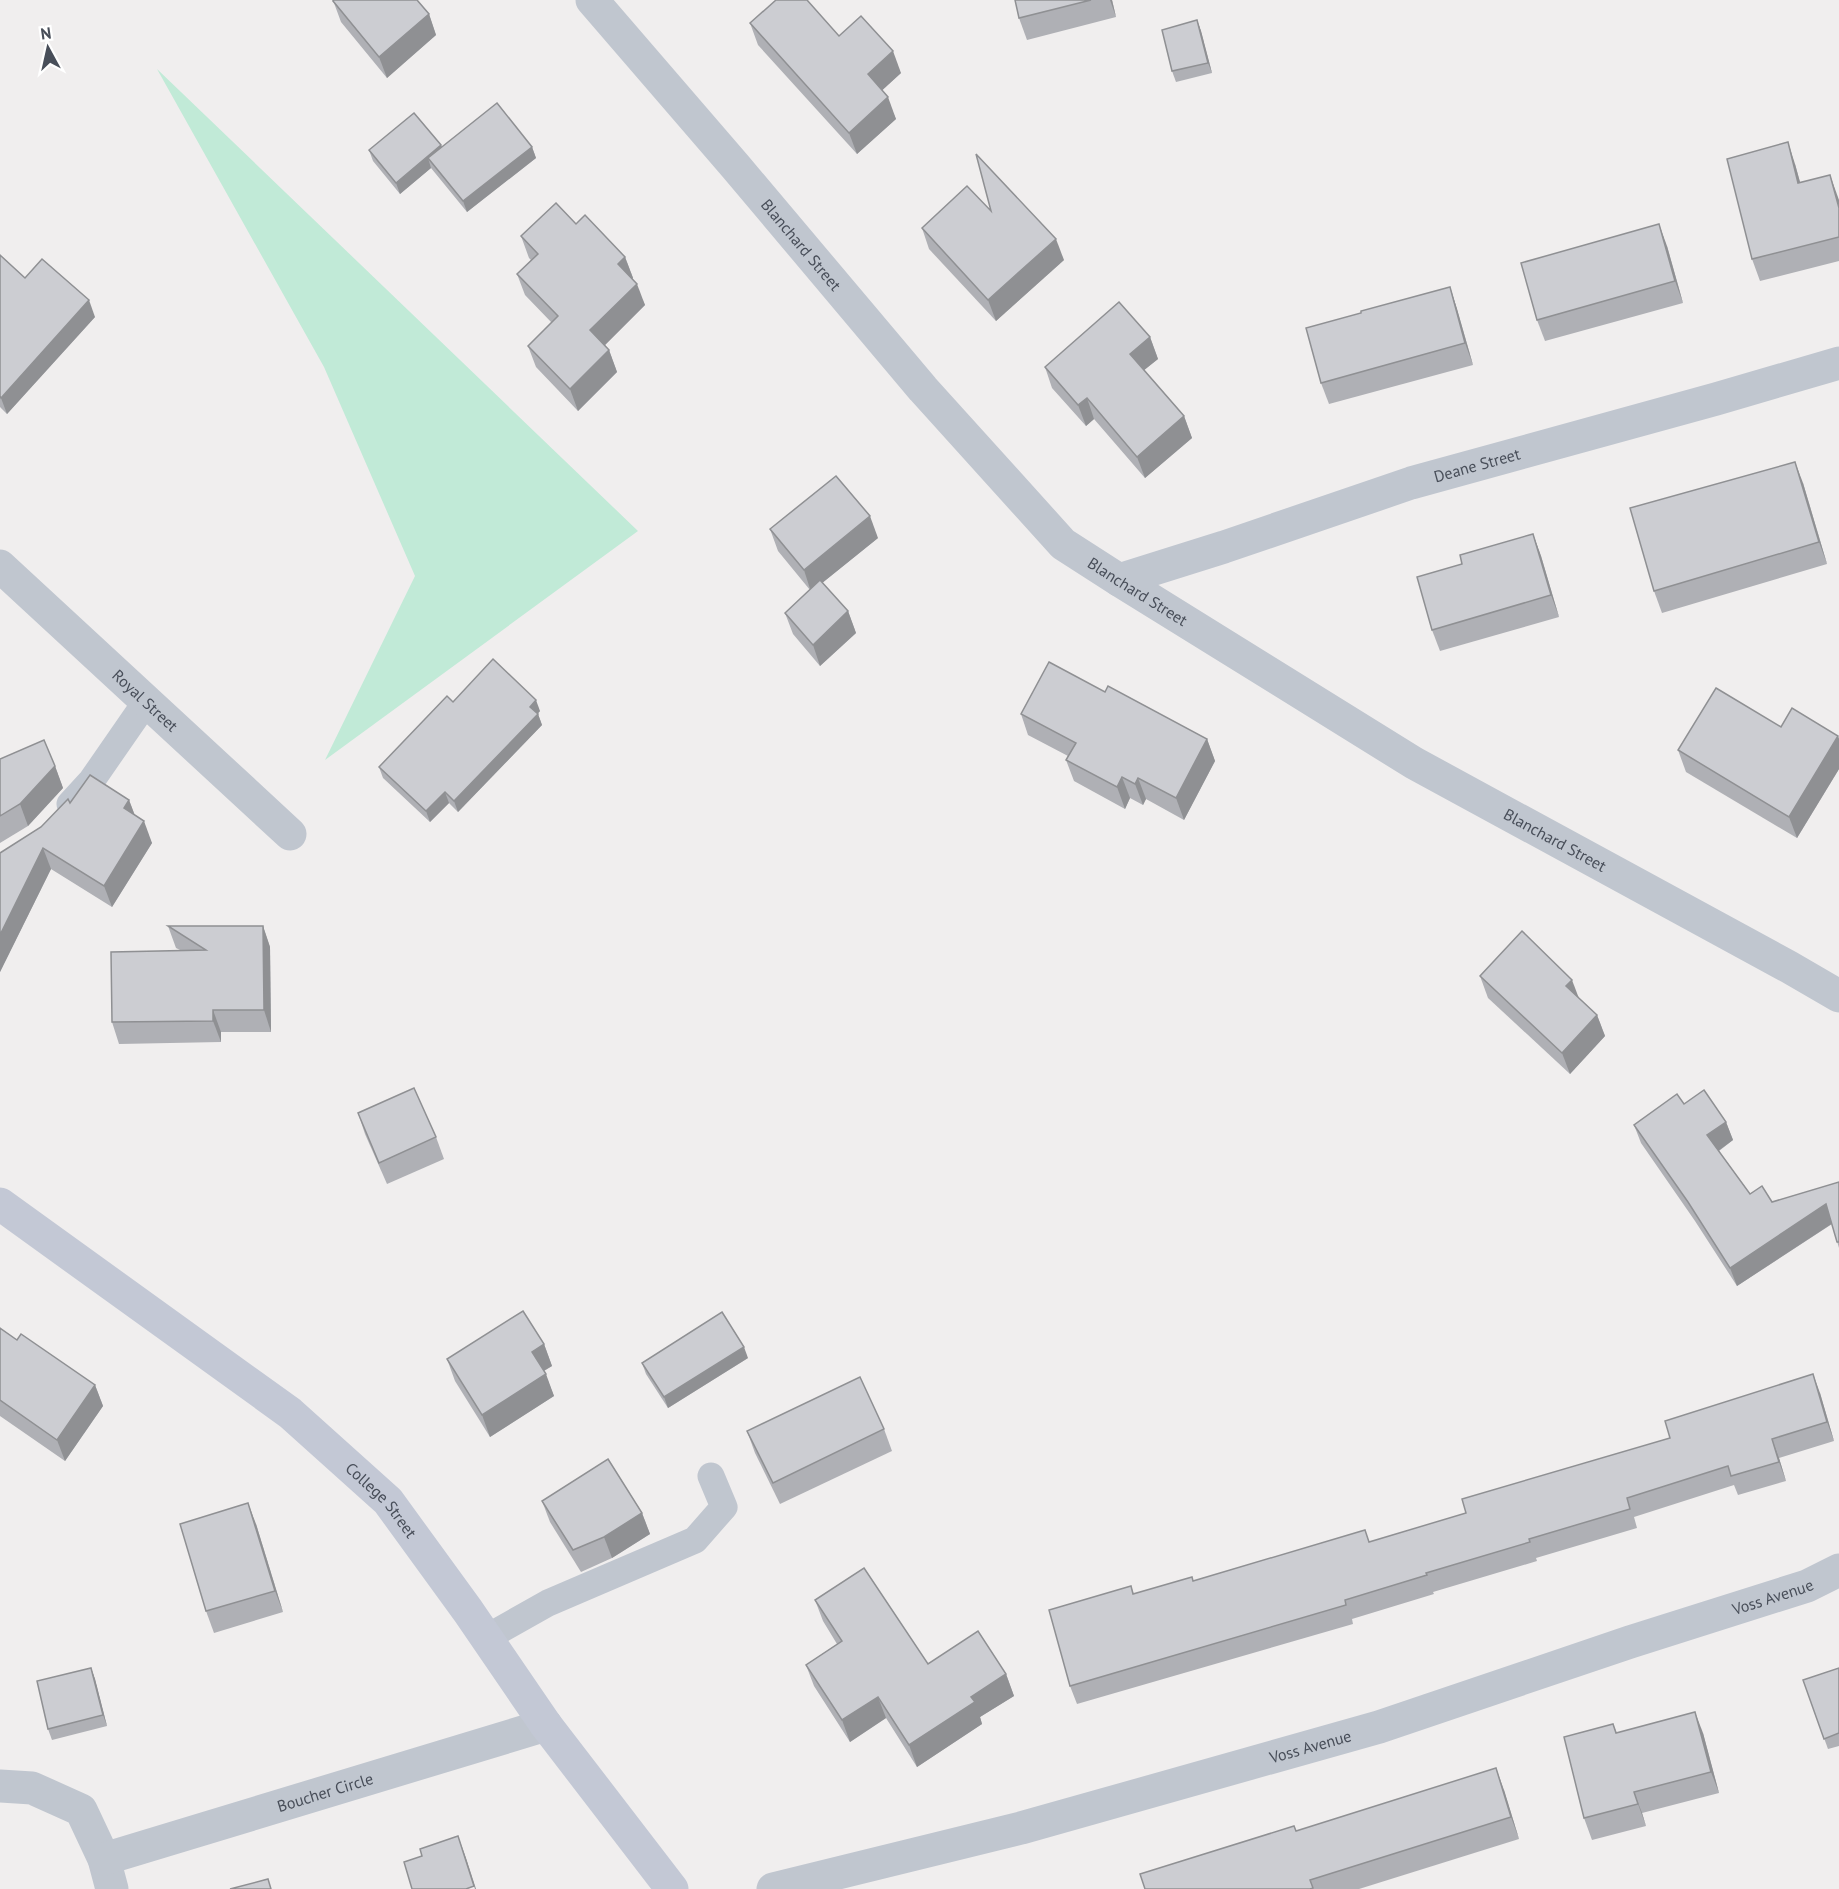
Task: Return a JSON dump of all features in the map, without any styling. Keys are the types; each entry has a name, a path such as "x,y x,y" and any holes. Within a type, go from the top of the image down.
{"street":[{"name":"Blanchard Street","path":"592,0 923,389 1063,544 1414,763 1839,996"},
{"name":"Deane Street","path":"1119,580 1411,483 1839,363"},
{"name":"Royal Street","path":"0,566 290,834"},
{"name":"College Street","path":"0,1204 290,1413 388,1501 546,1725 672,1889"},
{"name":"Voss Avenue","path":"773,1889 1021,1828 1379,1726 1630,1642 1807,1586 1839,1570"},
{"name":"Boucher Circle","path":"0,1786 32,1788 81,1810 108,1874 546,1725"}],"lane":[{"path":"54,821 92,780 146,702"},
{"path":"486,1638 548,1603 695,1540 724,1507 711,1476"}],"green space":[{"path":"157,69 638,531 325,760 415,576 324,367"}],"building":[{"path":"334,0 417,0 429,14 379,57"},
{"path":"776,0 807,0 839,36 861,16 893,51 868,74 888,97 849,133 750,23"},
{"path":"1015,0 1091,0 1019,18"},
{"path":"1197,20 1208,63 1172,71 1162,30"},
{"path":"497,103 532,147 463,201 428,158"},
{"path":"414,113 441,145 396,183 369,150"},
{"path":"1788,142 1798,183 1830,175 1839,208 1839,237 1752,259 1727,159"},
{"path":"976,154 1056,239 988,300 922,228 967,186 991,211"},
{"path":"556,203 576,224 585,215 625,257 618,264 637,284 590,330 609,350 570,389 528,346 558,316 517,274 538,254 521,236"},
{"path":"1659,224 1675,281 1537,320 1521,263"},
{"path":"0,255 25,278 42,259 89,300 1,398 0,396"},
{"path":"1450,287 1465,343 1321,383 1306,328"},
{"path":"1119,302 1150,337 1130,354 1184,416 1137,457 1087,398 1078,405 1045,367"},
{"path":"1795,462 1819,542 1654,591 1630,508"},
{"path":"836,476 870,516 804,570 770,529"},
{"path":"1533,534 1551,595 1432,630 1417,577 1462,564 1460,555"},
{"path":"820,580 848,611 813,645 785,613"},
{"path":"493,659 536,700 530,707 538,714 454,801 445,792 426,811 379,767 447,696 453,702"},
{"path":"1049,662 1105,692 1108,686 1207,739 1176,798 1138,778 1135,784 1122,777 1117,787 1066,760 1076,743 1021,714"},
{"path":"1716,688 1781,727 1792,708 1838,736 1789,817 1678,750"},
{"path":"44,740 55,766 20,804 0,816 0,759"},
{"path":"90,775 129,800 124,808 144,821 104,886 43,848 0,935 0,853 41,827 68,799 70,803"},
{"path":"168,926 263,926 264,1010 213,1010 213,1021 112,1022 111,952 206,950"},
{"path":"1522,931 1572,980 1566,986 1597,1015 1562,1053 1480,976"},
{"path":"414,1088 436,1137 379,1163 358,1113"},
{"path":"1704,1090 1726,1122 1707,1135 1750,1194 1762,1186 1772,1202 1839,1182 1839,1242 1837,1242 1826,1204 1730,1268 1688,1202 1634,1125 1677,1094 1684,1104"},
{"path":"523,1311 544,1344 532,1352 546,1374 482,1415 447,1359"},
{"path":"722,1312 744,1347 664,1397 642,1363"},
{"path":"0,1328 17,1340 21,1334 95,1385 57,1440 0,1400"},
{"path":"1813,1374 1827,1422 1772,1439 1779,1462 1731,1476 1728,1466 1627,1498 1630,1509 1529,1539 1530,1542 1345,1600 1346,1605 1070,1686 1049,1610 1131,1586 1133,1594 1192,1577 1193,1581 1365,1530 1369,1542 1466,1513 1462,1499 1670,1438 1665,1421"},
{"path":"860,1377 884,1429 773,1483 747,1431"},
{"path":"608,1459 642,1513 604,1537 573,1550 542,1501"},
{"path":"248,1503 275,1591 206,1611 180,1524"},
{"path":"864,1568 928,1664 978,1631 1006,1674 971,1697 975,1702 909,1745 878,1697 842,1720 806,1665 842,1641 815,1600"},
{"path":"91,1668 103,1715 48,1729 37,1681"},
{"path":"1839,1668 1839,1733 1824,1739 1803,1680"},
{"path":"1695,1712 1711,1772 1634,1792 1638,1804 1584,1818 1564,1737 1613,1724 1616,1733"},
{"path":"1496,1768 1511,1817 1310,1880 1313,1888 1310,1889 1145,1889 1140,1874 1294,1826 1296,1831"},
{"path":"458,1836 474,1886 466,1889 412,1889 404,1862 422,1856 420,1849"},
{"path":"268,1879 271,1889 230,1889"}]}
